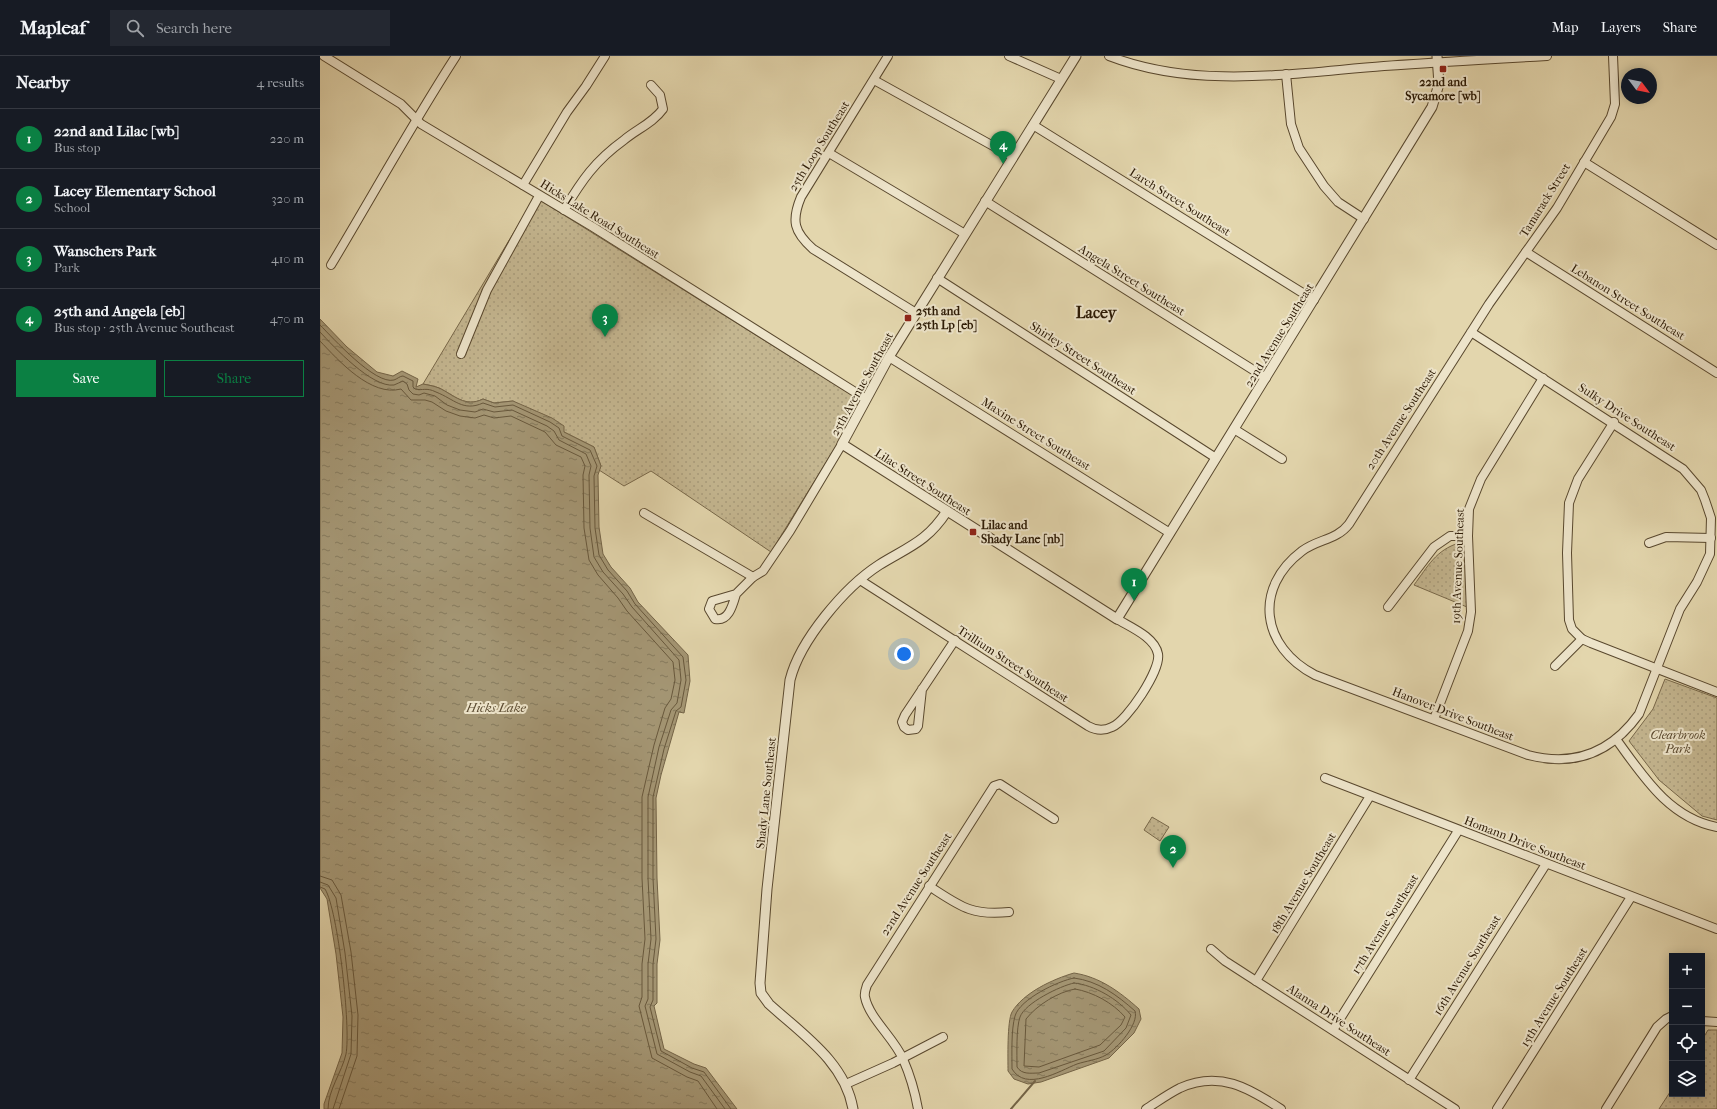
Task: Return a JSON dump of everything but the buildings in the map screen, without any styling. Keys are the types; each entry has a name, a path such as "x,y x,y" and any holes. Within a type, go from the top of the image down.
{"street":[{"name":"Hicks Lake Road Southeast","path":"324,56 401,104 416,119 439,136 564,210 866,399"},
{"path":"331,265 402,146 416,119 456,56"},
{"path":"523,185 567,112 578,98 605,56"},
{"name":"25th Loop Southeast","path":"888,56 801,197 794,214 803,240 813,249 916,313"},
{"path":"1009,56 1061,79"},
{"name":"25th Avenue Southeast","path":"736,594 753,577 763,571 790,531 842,444 889,356 1076,56"},
{"path":"1109,56 1140,66 1173,74 1200,76 1286,74 1437,59 1547,56"},
{"name":"Tamarack Street","path":"1526,252 1557,208 1611,117 1615,104 1612,56"},
{"name":"22nd Avenue Southeast","path":"1117,619 1432,107 1439,84 1437,59"},
{"path":"1286,74 1291,124 1298,148 1324,186 1338,202 1364,219"},
{"path":"874,80 1013,157"},
{"path":"564,210 590,170 624,140 652,121 663,109 660,95 651,86"},
{"name":"Larch Street Southeast","path":"1033,125 1314,300"},
{"path":"829,153 965,234"},
{"path":"1584,162 1717,245"},
{"path":"461,354 487,290 539,196"},
{"name":"Angela Street Southeast","path":"985,201 1266,378"},
{"name":"20th Avenue Southeast","path":"1278,577 1285,566 1304,549 1317,541 1330,538 1345,530 1471,332 1526,252"},
{"name":"Lebanon Street Southeast","path":"1526,252 1717,373"},
{"name":"Shirley Street Southeast","path":"937,278 1216,458"},
{"name":"Sulky Drive Southeast","path":"1471,332 1614,422 1671,460 1693,479 1705,500 1711,518 1710,554 1680,609 1657,669"},
{"name":"Maxine Street Southeast","path":"889,356 1170,533"},
{"name":"19th Avenue Southeast","path":"1434,719 1468,630 1471,612 1468,536 1469,509 1480,479 1543,378"},
{"path":"1614,422 1578,479 1569,502 1568,609 1572,629 1582,639 1717,692"},
{"path":"1234,430 1282,459"},
{"name":"Lilac Street Southeast","path":"842,444 1142,634 1154,645 1158,654 1156,668 1145,687"},
{"name":"Shady Lane Southeast","path":"853,1109 846,1084 832,1062 769,1004 761,993 760,983 768,889 791,676 800,653 819,625 841,598 879,565 917,544 936,527 947,511"},
{"path":"644,513 753,577"},
{"path":"1388,607 1434,547 1450,536 1468,536"},
{"path":"1649,543 1666,537 1711,538"},
{"name":"Hanover Drive Southeast","path":"1278,577 1270,604 1270,616 1278,641 1285,653 1294,662 1315,675 1528,755 1544,759 1557,760 1588,756 1616,739 1628,729 1639,714 1657,669"},
{"name":"Trillium Street Southeast","path":"860,580 1095,729 1109,728 1121,721 1145,687"},
{"path":"1555,666 1582,639"},
{"path":"922,689 955,640"},
{"path":"1616,739 1648,783 1664,800 1681,813 1703,824 1717,827"},
{"name":"Homann Drive Southeast","path":"1325,778 1717,929"},
{"name":"22nd Avenue Southeast","path":"903,1058 872,1012 864,997 867,985 929,886 994,786 1000,784 1054,819"},
{"name":"18th Avenue Southeast","path":"1256,982 1370,796"},
{"name":"17th Avenue Southeast","path":"1333,1030 1458,830"},
{"name":"16th Avenue Southeast","path":"1409,1080 1546,864"},
{"path":"929,886 958,905 968,909 986,913 1009,912"},
{"name":"15th Avenue Southeast","path":"1497,1109 1631,897"},
{"name":"Alanna Drive Southeast","path":"1211,949 1225,961 1256,982 1455,1109"},
{"path":"1606,1109 1657,1027 1669,1018"},
{"path":"1705,1021 1717,1022"},
{"path":"846,1084 903,1058 943,1037"},
{"path":"903,1058 915,1091 918,1109"},
{"path":"1146,1109 1154,1107 1168,1094 1194,1083 1219,1082 1241,1085 1252,1090 1281,1109"}],"green space":[{"path":"535,197 863,402 771,552 651,471 624,486 599,470 601,466 594,447 564,432 513,401 494,403 483,399 471,402 465,401 460,400 439,388 423,384"},
{"path":"1459,543 1467,545 1467,607 1414,585 1438,554"},
{"name":"Clearbrook Park","path":"1665,679 1717,698 1717,820 1702,816 1659,780 1629,741 1653,709"},
{"path":"1152,817 1169,827 1160,841 1144,830"},
{"path":"1708,1030 1717,1030 1717,1109 1659,1109 1669,1094 1669,1097 1705,1097 1705,1035"}],"water":[{"name":"Hicks Lake","path":"320,319 347,347 377,372 393,376 402,371 418,379 416,387 423,384 439,388 460,400 471,402 483,399 494,403 513,401 552,418 564,426 564,432 594,447 601,466 598,475 599,527 603,554 611,567 630,588 638,602 688,655 690,681 684,713 679,712 656,798 657,878 660,940 657,964 657,1003 654,1006 664,1049 694,1064 706,1068 737,1109 324,1109 324,1104 342,1053 343,1017 336,954 327,899 320,888"},
{"path":"1074,973 1092,978 1109,986 1139,1009 1141,1019 1134,1033 1109,1058 1041,1082 1028,1084 1014,1079 1008,1071 1009,1031 1012,1012 1023,999 1031,993 1048,983"}],"waterway":[{"path":"1011,1109 1035,1081"}],"place":[{"name":"22nd and Sycamore [wb]","path":"1443,69"},
{"name":"25th and Angela [eb]","path":"1003,164"},
{"name":"25th and 25th Lp [eb]","path":"908,318"},
{"name":"Wanschers Park","path":"605,337"},
{"name":"Lilac and Shady Lane [nb]","path":"973,532"},
{"name":"22nd and Lilac [wb]","path":"1134,601"},
{"name":"Lacey Elementary School","path":"1173,868"}],"district":[{"name":"Lacey","path":"1096,312"}]}
